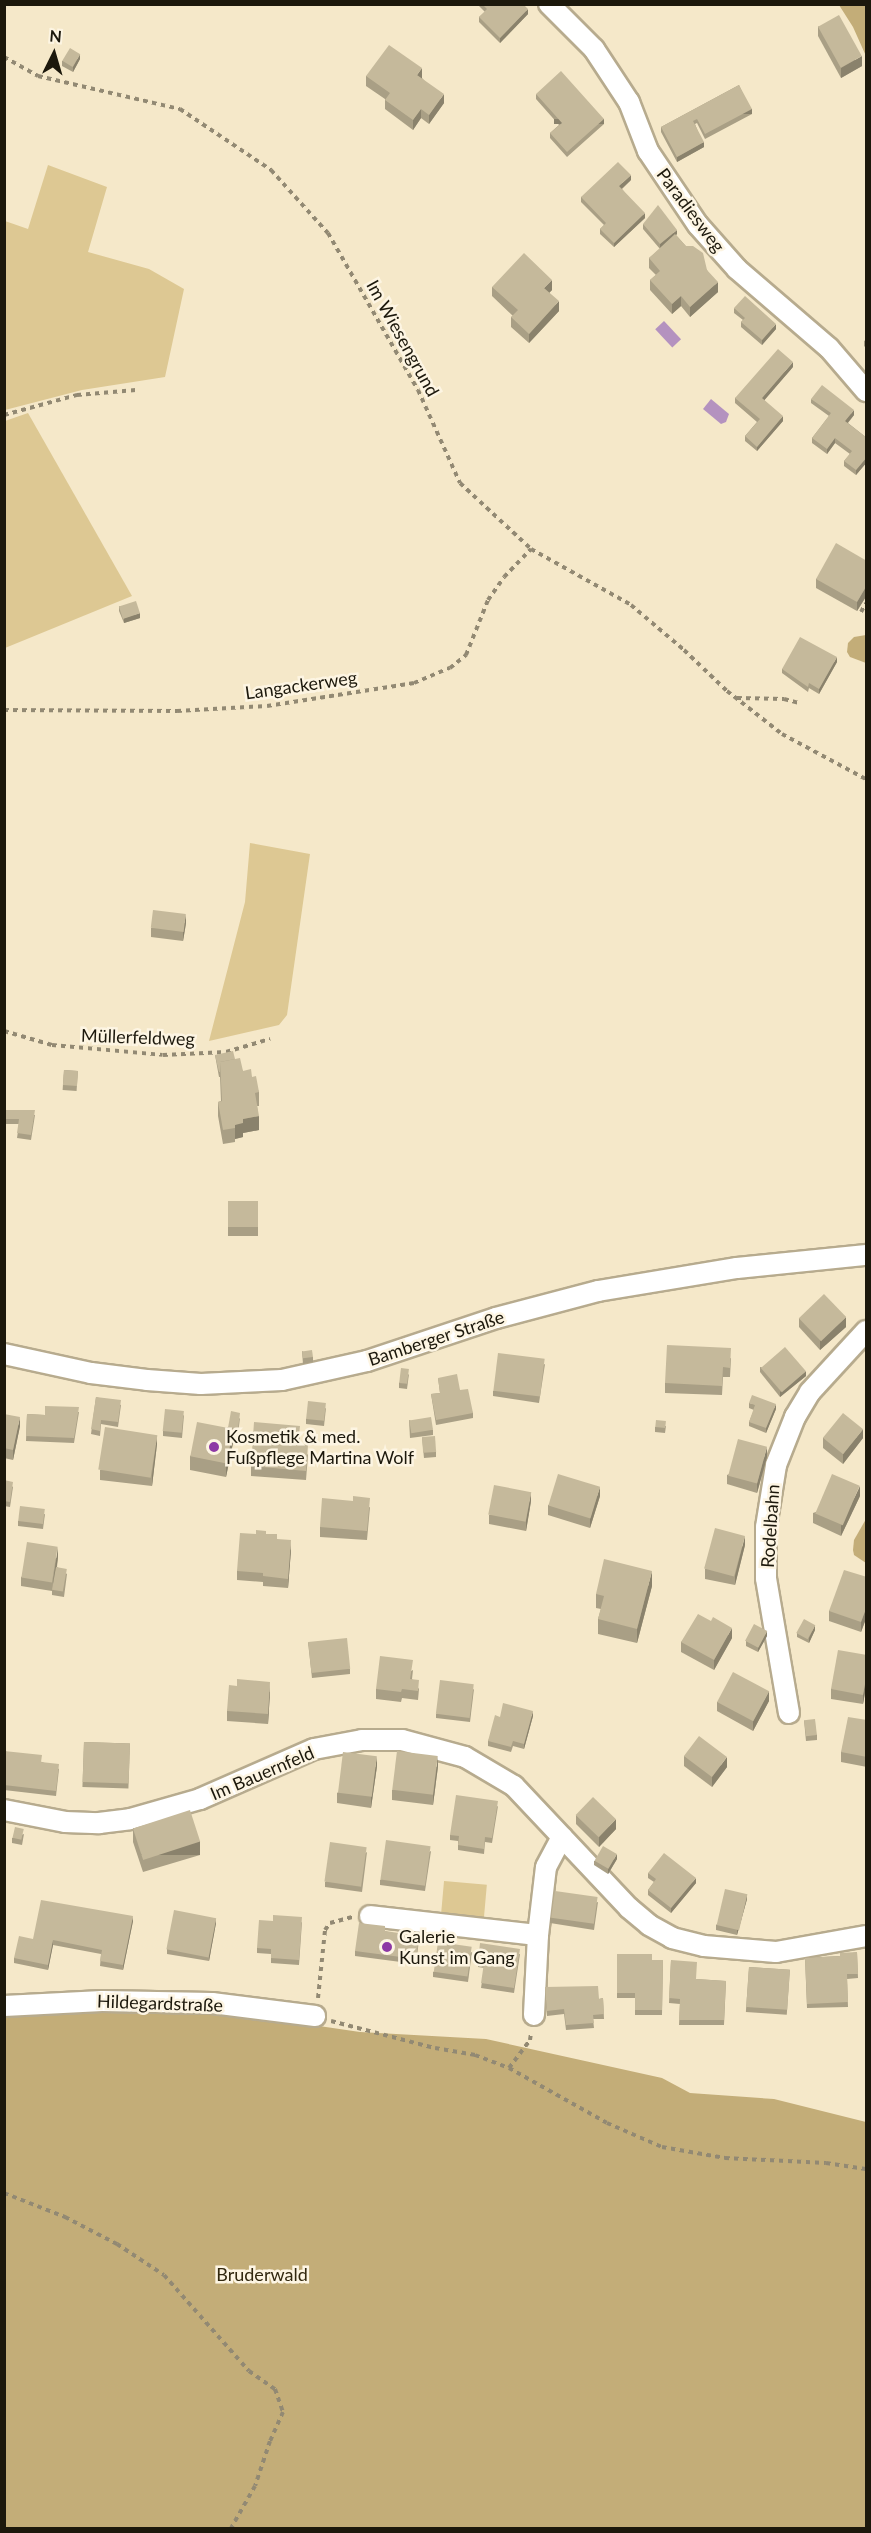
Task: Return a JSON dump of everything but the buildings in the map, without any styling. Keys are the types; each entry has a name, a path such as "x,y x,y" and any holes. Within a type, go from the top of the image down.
{"street":[{"name":"Paradiesweg","path":"549,4 594,49 629,102 648,151 698,225 737,269 829,348 867,391"},
{"name":"Bamberger Straße","path":"4,1354 91,1373 147,1380 201,1384 282,1380 368,1361 496,1318 598,1291 736,1268 867,1255"},
{"name":"Rodelbahn","path":"789,1713 766,1578 766,1527 776,1465 795,1417 810,1392 867,1331"},
{"name":"Im Bauernfeld","path":"4,1810 65,1822 99,1823 130,1819 200,1799 314,1749 343,1742 402,1740 445,1750 486,1769 514,1786 629,1908 649,1925 672,1938 704,1946 776,1952 867,1936"},
{"path":"534,2015 538,1935 546,1867 562,1837"},
{"path":"370,1916 538,1935"},
{"name":"Hildegardstraße","path":"4,2006 102,2001 212,2003 315,2016"}],"path":[{"name":"Im Wiesengrund","path":"4,57 38,76 180,110 271,170 328,233 418,390 460,483 531,549 631,606 782,734 867,779"},
{"path":"4,415 77,395 136,390"},
{"name":"Langackerweg","path":"4,710 177,711 267,706 414,682 450,668 466,655 488,600 504,577 531,549"},
{"path":"861,612 867,603"},
{"path":"737,698 784,699 799,703"},
{"name":"Müllerfeldweg","path":"4,1031 52,1045 163,1055 226,1052 270,1039"},
{"path":"370,1916 330,1923 325,1930 315,2016 435,2048 475,2055 509,2068 608,2123 662,2147 725,2158 826,2163 867,2169"},
{"path":"509,2068 530,2040 534,2015"},
{"path":"4,2193 65,2217 117,2244 164,2275 249,2371 276,2389 283,2412 270,2441 255,2486 231,2529"}],"shaded area":[{"path":"48,165 107,187 88,252 149,269 184,289 165,377 82,390 5,410 5,221 28,229"},
{"path":"664,321 681,339 672,347 655,329"},
{"path":"711,399 729,414 726,422 721,424 703,409"},
{"path":"28,413 132,596 5,648 5,421"},
{"path":"250,843 310,854 287,1015 279,1025 209,1041 245,902"},
{"path":"444,1881 487,1885 484,1918 441,1914"}],"green space":[{"path":"839,5 866,5 866,56 853,27"},
{"path":"866,635 866,663 850,657 847,652 848,643 854,637"},
{"path":"866,1519 866,1563 854,1555 853,1550 854,1540"},
{"name":"Bruderwald","path":"210,2010 360,2032 486,2039 662,2078 690,2093 774,2099 866,2122 866,2528 5,2528 4,2015"}],"place":[{"name":"Kosmetik & med. Fußpflege Martina Wolf","path":"214,1447"},
{"name":"Galerie Kunst im Gang","path":"387,1947"}]}
